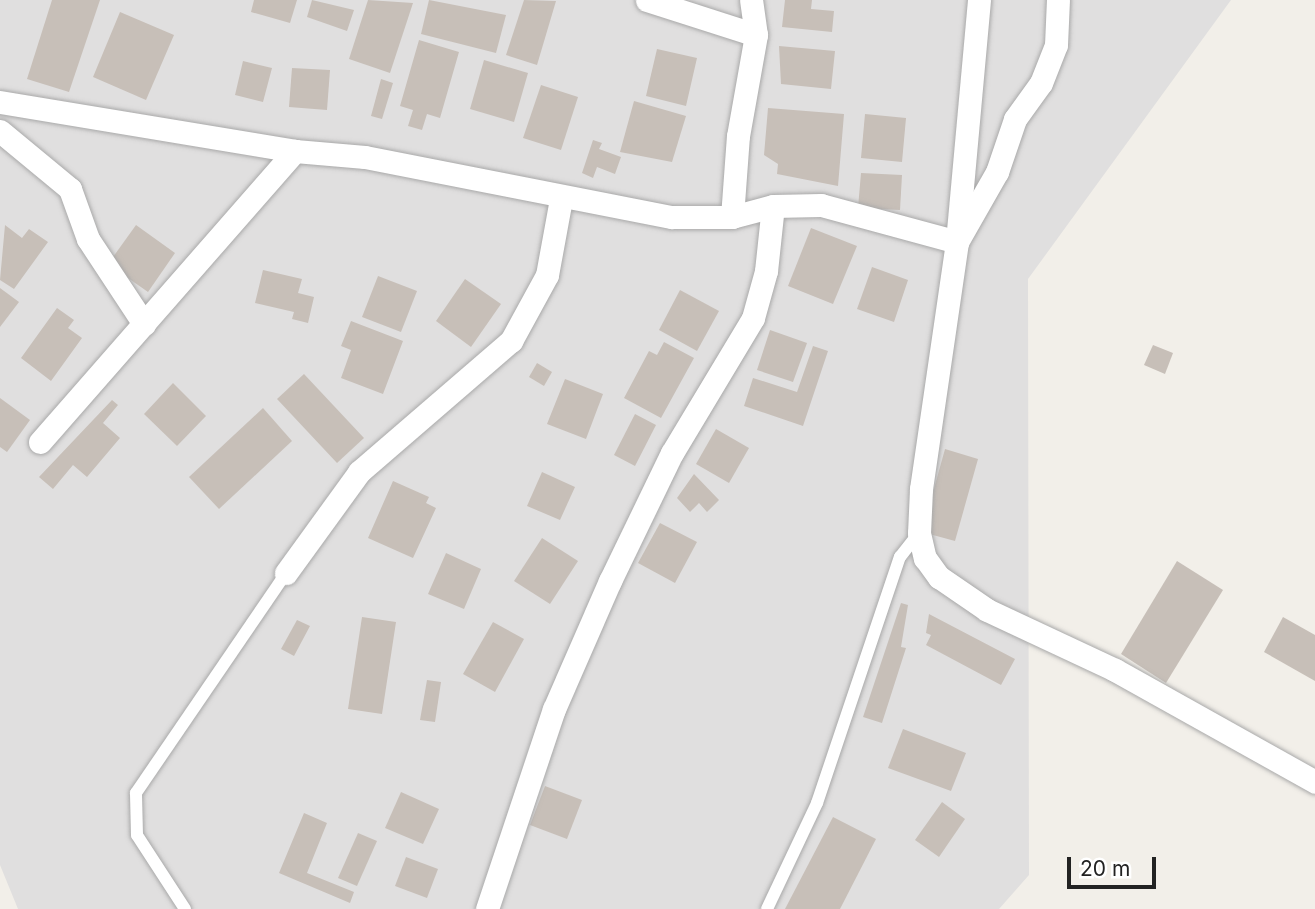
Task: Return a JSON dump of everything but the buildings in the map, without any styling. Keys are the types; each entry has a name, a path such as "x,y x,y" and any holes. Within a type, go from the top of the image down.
{"street":[{"path":"647,0 756,34"},
{"path":"732,217 738,136 756,34 751,0"},
{"path":"979,0 957,242 919,533 925,558 939,577 968,598 1209,720 1315,782"},
{"path":"957,242 997,172 1015,120 1041,83 1056,45 1058,0"},
{"path":"0,102 295,151 365,157 561,199 672,216 732,217 773,206 821,205 957,242"},
{"path":"0,131 70,189 88,239 144,324"},
{"path":"40,442 295,151"},
{"path":"286,573 359,472 511,341 547,275 561,199"},
{"path":"487,909 554,709 610,581 672,453 753,318 766,271 773,206"}],"lane":[{"path":"767,909 817,803 900,557 919,533"},
{"path":"185,909 137,835 136,793 286,573"}],"shaded area":[{"path":"0,0 1231,0 1028,279 1029,875 999,909 18,909 0,865"}]}
